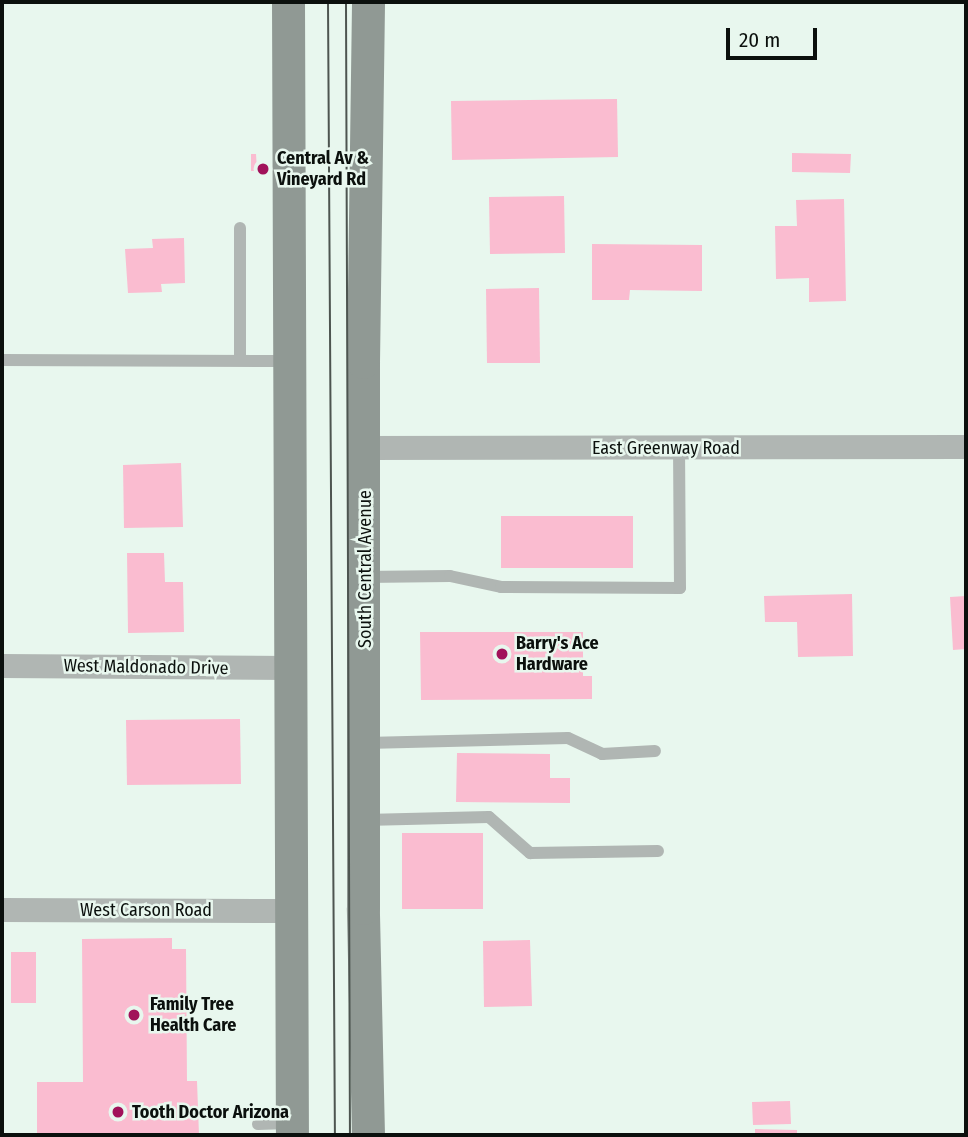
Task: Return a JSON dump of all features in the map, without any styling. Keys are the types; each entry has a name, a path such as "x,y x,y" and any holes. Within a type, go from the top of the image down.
{"main road":[{"path":"288,2 292,1129"},
{"name":"South Central Avenue","path":"368,2 363,577 368,1135"}],"street":[{"name":"East Greenway Road","path":"365,448 966,447"},
{"name":"West Maldonado Drive","path":"2,666 290,668"},
{"name":"West Carson Road","path":"2,910 291,911"}],"lane":[{"path":"240,228 240,360"},
{"path":"2,360 289,361"},
{"path":"363,577 450,576 501,587 680,588 679,448"},
{"path":"366,743 568,738 602,754 655,751"},
{"path":"365,820 489,817 530,853 658,851"},
{"path":"258,1124 292,1129"}],"building":[{"path":"617,99 618,157 452,160 451,101"},
{"path":"792,153 851,154 850,173 792,172"},
{"path":"251,154 256,154 257,171 251,171"},
{"path":"564,196 565,253 490,254 489,197"},
{"path":"844,199 846,301 809,302 809,278 776,279 775,226 797,226 796,200"},
{"path":"184,238 185,283 161,284 162,292 128,293 125,249 153,248 152,239"},
{"path":"592,244 702,245 702,291 630,290 629,300 592,300"},
{"path":"539,288 540,363 487,363 486,289"},
{"path":"181,463 183,527 124,528 123,465"},
{"path":"501,516 633,516 633,568 501,568"},
{"path":"127,553 164,553 165,582 183,582 184,632 128,633"},
{"path":"852,594 853,656 798,657 797,622 765,622 764,596"},
{"path":"966,596 966,649 953,650 950,597"},
{"name":"Barry's Ace Hardware","path":"420,632 583,632 583,676 592,676 592,699 421,700"},
{"path":"240,719 241,784 127,785 126,720"},
{"path":"457,753 550,754 550,778 570,778 570,803 456,802"},
{"path":"402,833 483,833 483,909 402,909"},
{"name":"Family Tree Health Care","path":"172,938 172,949 186,949 187,1081 197,1081 199,1135 37,1135 37,1082 83,1082 82,939"},
{"path":"530,940 532,1006 484,1007 483,941"},
{"path":"11,952 36,952 36,1003 11,1003"},
{"path":"790,1101 791,1124 753,1125 752,1102"},
{"path":"755,1129 797,1130 797,1135 755,1135"}],"tram line":[{"path":"328,2 335,1135"},
{"path":"346,2 350,1135"}],"place":[{"name":"Central Av & Vineyard Rd","path":"263,169"},
{"name":"Barry's Ace Hardware","path":"502,654"},
{"name":"Family Tree Health Care","path":"134,1015"},
{"name":"Tooth Doctor Arizona","path":"118,1112"}]}
